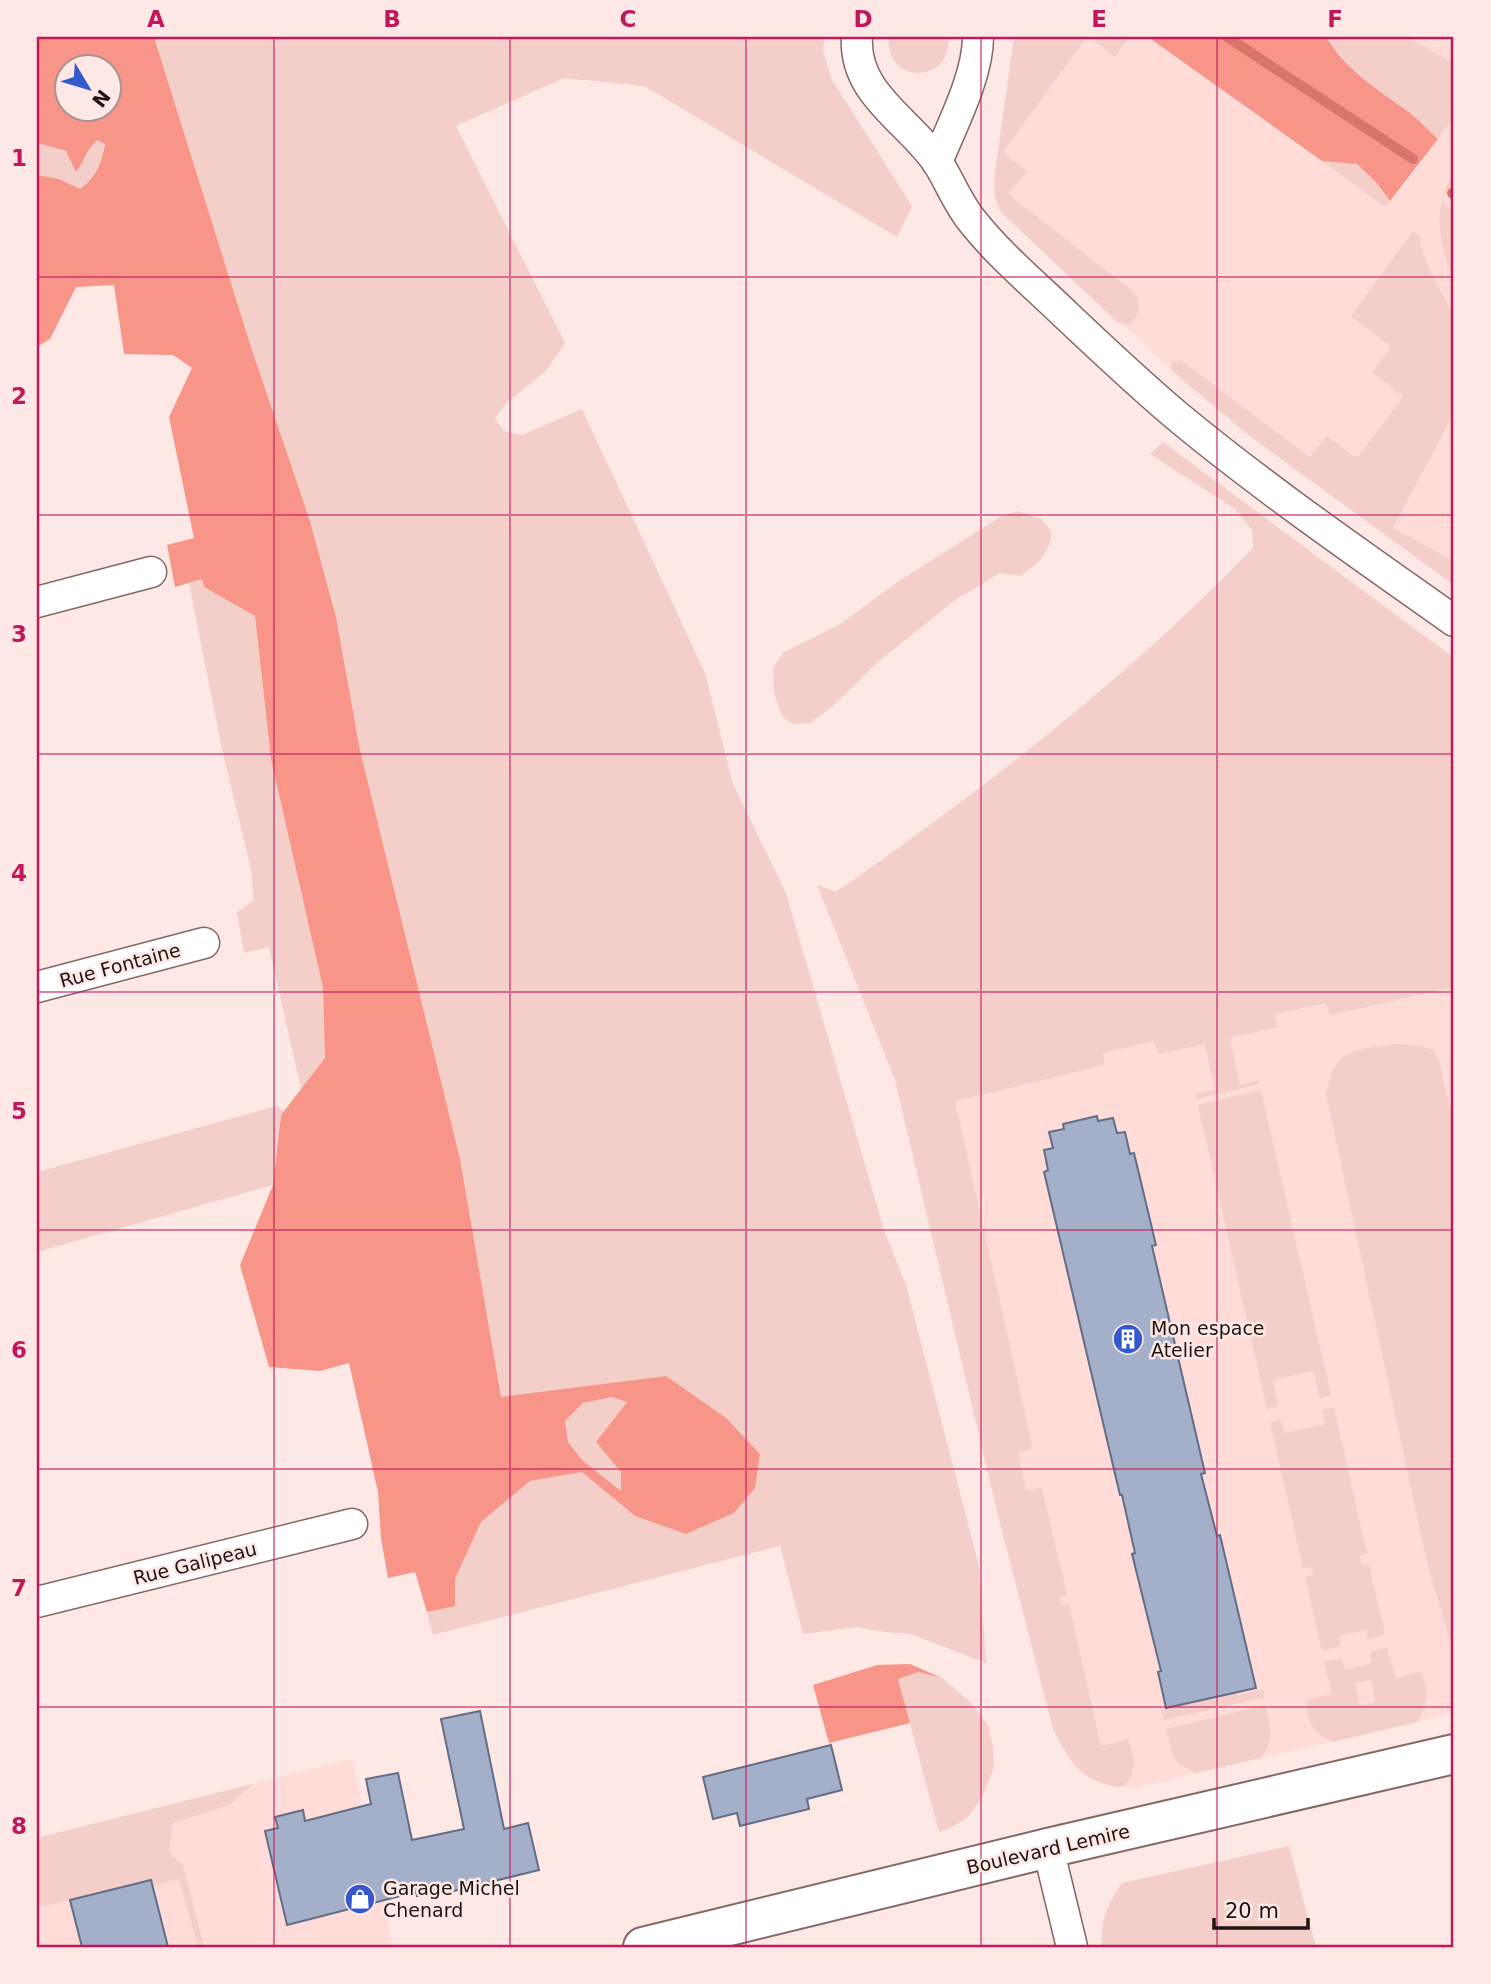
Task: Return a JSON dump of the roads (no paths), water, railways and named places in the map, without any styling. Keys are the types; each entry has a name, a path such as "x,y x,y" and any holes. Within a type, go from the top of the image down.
{"main road":[{"name":"Boulevard Lemire","path":"643,1947 1048,1848 1454,1755"}],"street":[{"path":"857,37 862,67 878,98 937,162 964,211 990,241 1148,391 1251,474 1454,621"},
{"path":"937,162 974,67 978,37"},
{"path":"37,602 151,572"},
{"name":"Rue Fontaine","path":"37,987 204,943"},
{"name":"Rue Galipeau","path":"37,1602 352,1524"},
{"path":"1048,1848 1072,1947"}],"waterway":[{"path":"1227,37 1413,159"}],"place":[{"name":"Mon espace Atelier","path":"1128,1339"},
{"name":"Garage Michel Chenard","path":"360,1899"}]}
